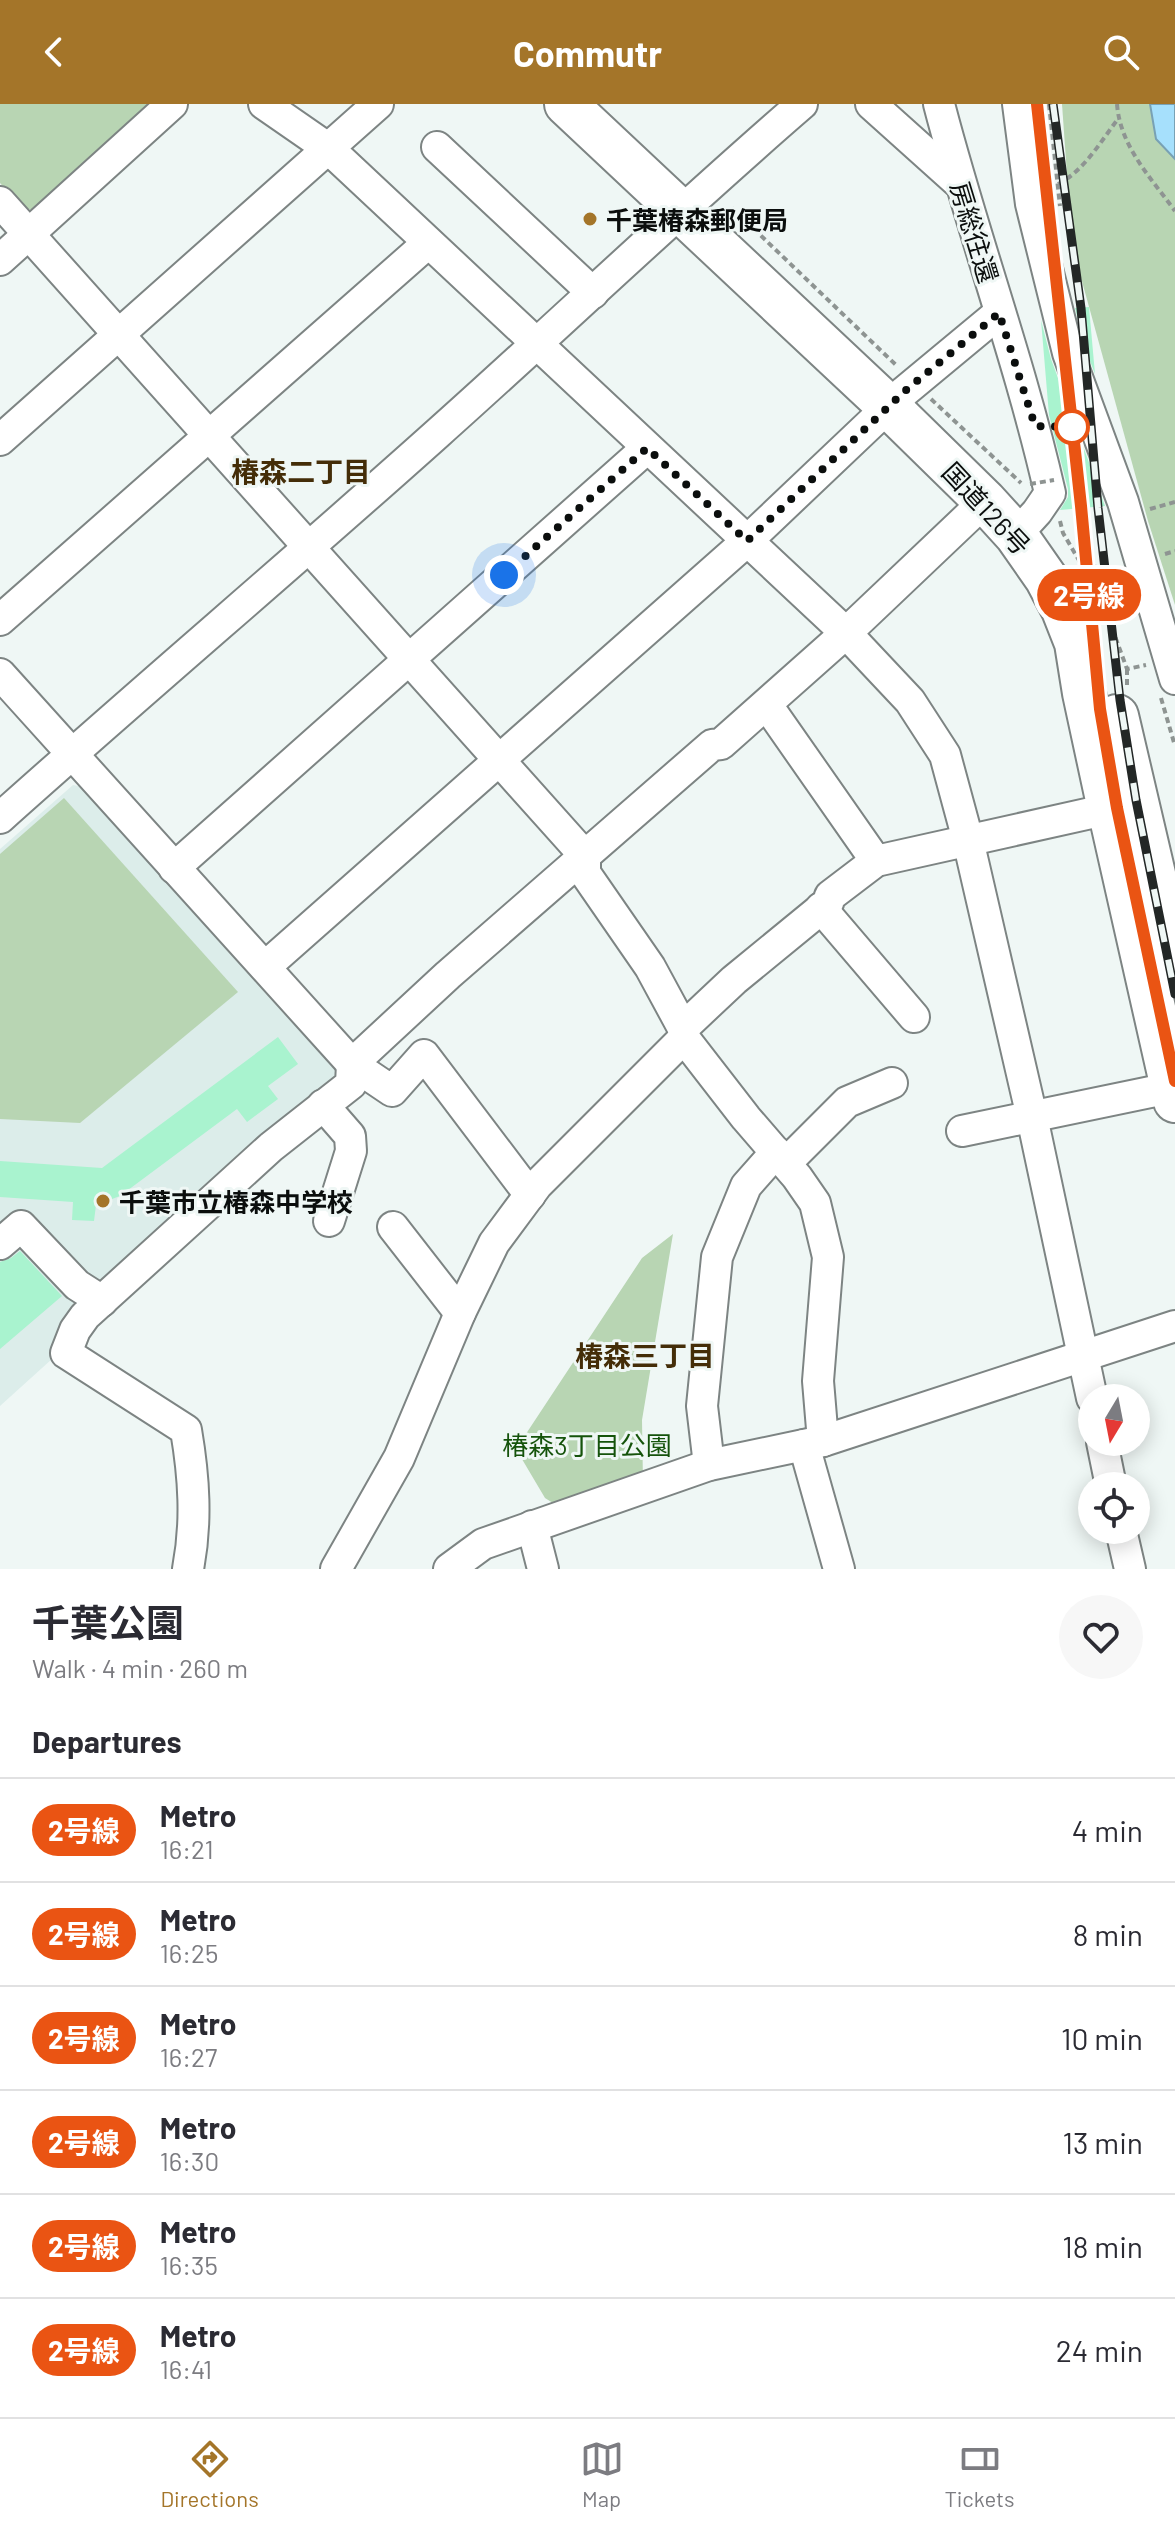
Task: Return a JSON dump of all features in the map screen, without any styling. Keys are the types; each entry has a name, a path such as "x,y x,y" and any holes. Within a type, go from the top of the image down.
{"highway":[{"name":"国道126号","path":"566,104 703,205"},
{"name":"国道126号","path":"595,104 806,305 1032,509 1090,611 1138,799 1175,964"},
{"name":"国道126号","path":"903,394 985,501 1032,509"},
{"name":"国道126号","path":"1032,509 1046,578 1076,643 1109,809 1174,1092"}],"street":[{"path":"0,260 172,104"},
{"path":"265,104 329,149 846,633 910,701 945,755 968,840 1032,1117 1089,1384"},
{"path":"0,440 378,104"},
{"path":"871,104 959,183"},
{"name":"房総往還","path":"939,104 959,183 1035,426 1050,493 1032,509"},
{"path":"1018,104 1031,204 1068,353 1123,502 1162,678"},
{"path":"0,818 308,549 593,293 703,205 782,110"},
{"path":"437,147 593,293"},
{"path":"0,202 585,856 585,873 650,967 683,1033 815,1203 828,1257 814,1443 839,1569"},
{"path":"0,620 428,243"},
{"path":"265,967 747,541 903,394 999,313"},
{"path":"174,868 647,448"},
{"path":"188,1569 195,1503 186,1430 66,1353 75,1330 102,1301 271,1147 351,1084 352,1064 448,975 712,745 721,744 767,705 985,501"},
{"path":"0,674 352,1064 392,1091 424,1055 530,1195"},
{"path":"767,705 876,861"},
{"path":"336,1569 399,1458 460,1313 494,1243 530,1195 734,980 828,903 830,896 876,861 1109,809"},
{"path":"821,908 914,1017"},
{"path":"709,1465 702,1406 717,1257 746,1186 847,1102 892,1083"},
{"path":"962,1131 1174,1092"},
{"path":"323,1105 350,1136 351,1151 329,1221"},
{"path":"0,1244 21,1226 77,1285 102,1301"},
{"path":"393,1227 460,1313"},
{"path":"449,1569 483,1544 709,1465 814,1443 1175,1326"},
{"path":"532,1526 543,1569"},
{"path":"1124,1544 1130,1569"}],"path":[{"path":"1049,104 1060,210"},
{"path":"1117,104 1118,119 1129,148 1175,211"},
{"path":"1058,184 1069,179 1118,119"},
{"path":"703,205 903,394 997,458 1026,484 1032,509 1063,533 1101,598 1127,669 1162,678 1175,746"},
{"path":"1032,509 1054,480"},
{"path":"1142,512 1175,502"},
{"path":"1081,564 1127,573"}],"shaded area":[{"name":"千葉市立椿森中学校","path":"73,785 91,789 342,1068 340,1081 73,1322 52,1359 0,1406 0,849"}],"green space":[{"path":"0,104 158,104 38,210 23,209 0,183"},
{"path":"1062,104 1175,104 1175,605 1148,521 1072,245"},
{"path":"64,798 238,992 80,1123 0,1119 0,854"},
{"name":"椿森3丁目公園","path":"673,1234 642,1420 643,1484 564,1510 545,1498 516,1449 642,1258"}],"water":[{"path":"1150,104 1175,104 1175,159 1156,139"}],"building":[{"path":"1089,307 1095,374 1075,308"},
{"path":"1041,320 1051,359 1105,506 1060,510 1068,497 1068,489 1049,415"},
{"path":"278,1037 298,1064 268,1086 278,1099 247,1122 237,1109 120,1196 96,1205 94,1221 72,1220 73,1202 0,1197 0,1161 102,1168"},
{"path":"20,1251 62,1296 0,1349 0,1262"}],"railway":[{"path":"1037,104 1100,709 1117,808 1175,1082"},
{"path":"1053,104 1081,308 1098,508 1120,700 1136,800 1175,994"}],"metro line":[{"name":"2号線","path":"1037,104 1100,709 1117,808 1175,1081"}],"place":[{"name":"千葉椿森郵便局","path":"590,219"},
{"name":"千葉市立椿森中学校","path":"103,1201"}],"district":[{"name":"椿森二丁目","path":"301,471"},
{"name":"椿森三丁目","path":"645,1355"}],"route":[{"path":"504,575 647,448 747,541 905,391 999,313 1035,426 1072,427"}]}
